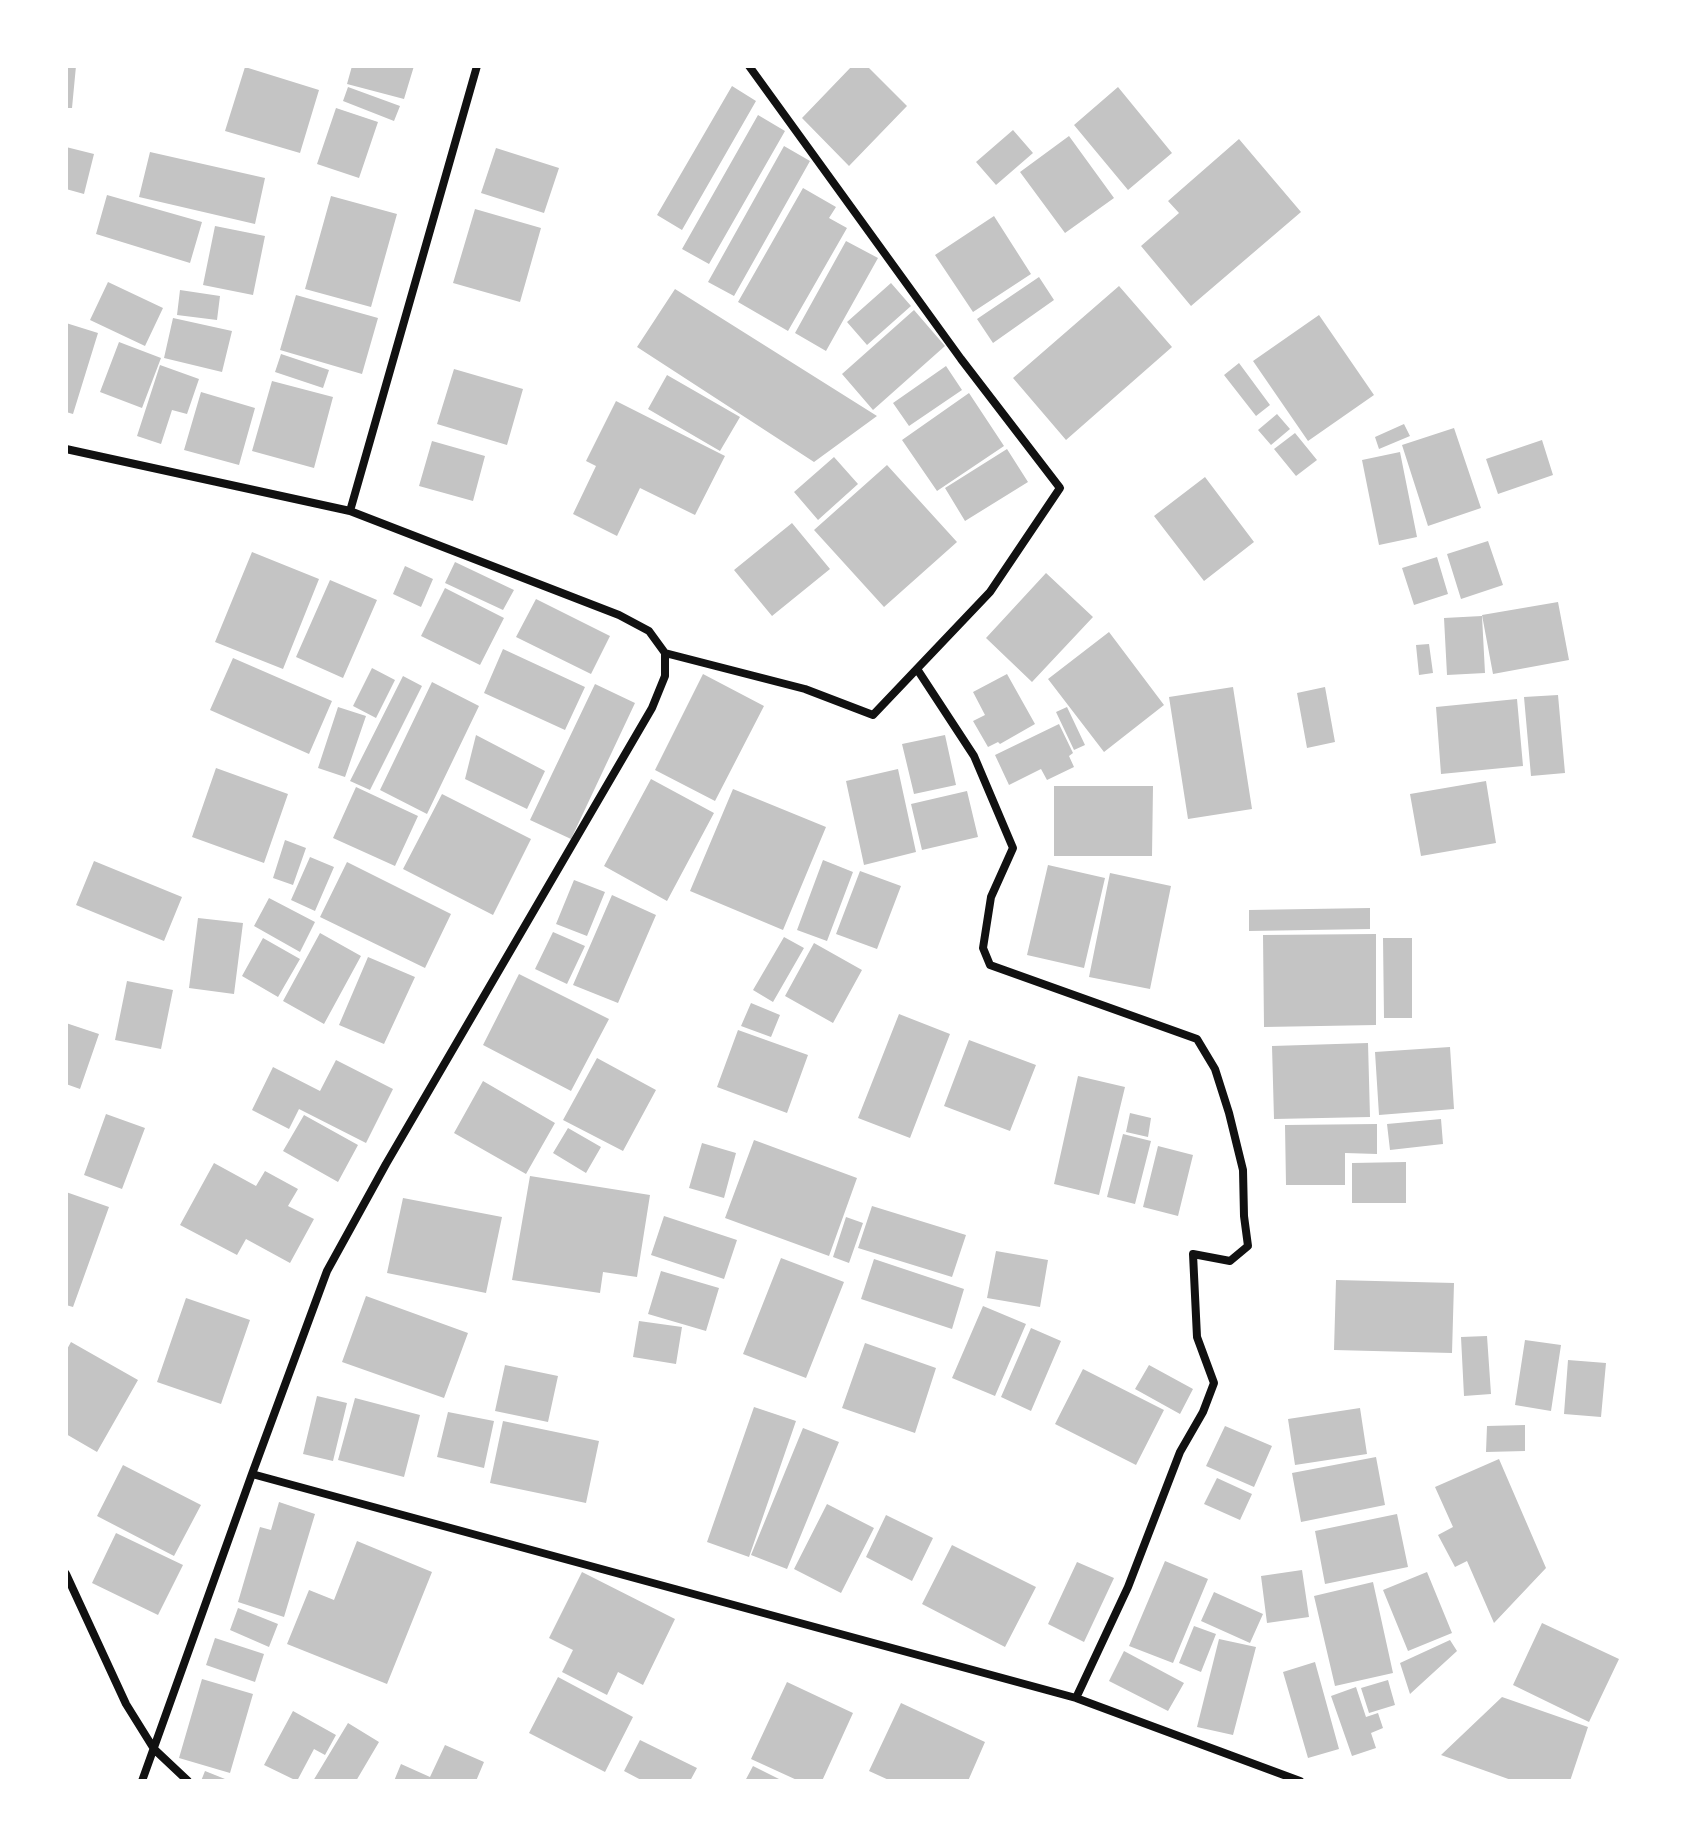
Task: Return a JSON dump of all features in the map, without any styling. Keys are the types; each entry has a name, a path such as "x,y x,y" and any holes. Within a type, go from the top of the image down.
{"street":[{"path":"350,511 477,66"},
{"path":"665,653 805,689 873,715 990,592 1060,488 961,359 749,66"},
{"path":"66,449 350,511 619,615 649,631 665,653 665,676 652,708 327,1271 142,1781"},
{"path":"917,669 974,756 1013,848 991,897 983,948 990,965 1197,1039 1215,1069 1243,1170 1248,1246 1230,1261 1193,1254 1197,1337 1214,1383 1203,1412 1180,1452 1128,1587 1076,1698"},
{"path":"252,1474 1076,1698 1300,1781"},
{"path":"66,1574 126,1704 154,1749 188,1781"}],"building":[{"path":"66,66 76,66 72,108 66,108"},
{"path":"352,66 414,66 404,99 347,84"},
{"path":"852,66 867,66 907,106 849,166 802,118"},
{"path":"245,67 319,90 300,153 225,131"},
{"path":"732,86 756,101 682,230 657,215"},
{"path":"348,87 400,106 394,121 343,101"},
{"path":"1118,87 1172,153 1128,190 1074,125"},
{"path":"336,108 378,122 359,178 317,164"},
{"path":"758,115 785,131 709,264 682,249"},
{"path":"1013,130 1033,153 996,185 976,162"},
{"path":"1069,136 1114,198 1065,233 1020,172"},
{"path":"1239,139 1301,212 1191,306 1141,246 1179,213 1168,201"},
{"path":"784,146 810,161 734,296 708,282"},
{"path":"66,147 94,154 84,194 66,189"},
{"path":"496,148 559,168 544,213 481,193"},
{"path":"150,152 265,178 255,224 139,197"},
{"path":"803,188 836,207 829,218 847,228 788,331 738,302"},
{"path":"107,195 202,222 190,263 96,234"},
{"path":"331,196 397,214 371,307 305,289"},
{"path":"475,209 541,228 520,302 453,283"},
{"path":"994,216 1031,274 973,312 935,255"},
{"path":"215,226 265,236 253,295 203,285"},
{"path":"846,241 878,258 826,351 795,333"},
{"path":"1039,277 1054,300 993,343 977,319"},
{"path":"108,282 163,308 145,346 90,320"},
{"path":"891,283 911,306 867,345 847,322"},
{"path":"1119,286 1172,347 1066,440 1013,378"},
{"path":"675,289 877,416 814,462 637,347"},
{"path":"180,290 220,296 217,320 177,315"},
{"path":"296,295 378,318 362,374 280,350"},
{"path":"914,310 945,346 873,410 842,374"},
{"path":"1319,315 1374,395 1308,441 1253,361"},
{"path":"173,318 232,331 222,372 164,358"},
{"path":"66,323 98,333 73,414 66,412"},
{"path":"119,342 161,358 142,408 100,392"},
{"path":"281,354 329,370 323,388 275,372"},
{"path":"1239,363 1270,405 1256,416 1224,375"},
{"path":"160,365 199,379 187,414 172,410 161,444 137,436"},
{"path":"946,366 962,390 909,426 893,403"},
{"path":"454,369 523,389 507,445 437,424"},
{"path":"667,375 740,417 720,451 648,409"},
{"path":"272,381 333,397 314,468 252,451"},
{"path":"201,392 255,408 239,465 184,450"},
{"path":"969,393 1004,446 937,491 902,440"},
{"path":"616,401 725,456 695,515 640,488 617,536 573,514 596,466 586,461"},
{"path":"1277,414 1290,429 1271,445 1258,430"},
{"path":"1404,424 1410,436 1379,449 1375,437"},
{"path":"1454,428 1481,508 1428,526 1402,445"},
{"path":"1295,433 1317,460 1296,476 1274,449"},
{"path":"1542,440 1553,475 1498,494 1486,459"},
{"path":"432,441 485,456 473,501 419,486"},
{"path":"1007,449 1028,482 965,521 945,488"},
{"path":"1400,452 1417,537 1379,545 1362,460"},
{"path":"834,457 858,484 818,520 794,492"},
{"path":"887,465 957,542 884,607 814,530"},
{"path":"1205,477 1254,542 1204,581 1154,516"},
{"path":"792,523 830,569 772,616 734,570"},
{"path":"1488,541 1503,585 1461,599 1447,554"},
{"path":"252,552 319,579 283,669 215,642"},
{"path":"1437,557 1448,594 1414,605 1402,568"},
{"path":"455,562 514,590 503,610 445,583"},
{"path":"405,566 433,579 421,607 393,594"},
{"path":"1046,573 1093,617 1032,682 986,638"},
{"path":"330,580 377,600 343,678 296,657"},
{"path":"445,588 504,618 480,665 421,636"},
{"path":"536,599 610,636 591,674 516,637"},
{"path":"1558,602 1569,660 1493,674 1482,615"},
{"path":"1482,616 1485,673 1447,675 1444,618"},
{"path":"1109,632 1164,705 1104,752 1048,679"},
{"path":"1429,644 1433,673 1419,675 1416,645"},
{"path":"503,649 585,687 565,730 484,693"},
{"path":"233,658 332,701 309,754 210,710"},
{"path":"372,668 395,680 376,718 353,706"},
{"path":"703,674 764,706 715,801 655,770"},
{"path":"1007,674 1035,724 1000,744 998,742 988,747 973,721 985,715 973,692"},
{"path":"403,676 422,686 370,790 350,781"},
{"path":"432,682 479,706 427,814 380,790"},
{"path":"595,684 635,703 571,839 530,820"},
{"path":"1233,687 1252,809 1188,819 1169,697"},
{"path":"1325,687 1335,742 1307,748 1297,693"},
{"path":"1558,695 1565,773 1531,776 1524,697"},
{"path":"1517,699 1523,766 1441,774 1436,707"},
{"path":"338,707 366,716 345,777 318,768"},
{"path":"1067,707 1085,745 1074,750 1056,712"},
{"path":"1059,724 1073,753 1069,756 1074,767 1047,780 1041,769 1009,785 995,755"},
{"path":"476,735 545,771 527,809 465,779"},
{"path":"945,735 956,785 914,794 902,744"},
{"path":"216,768 288,794 264,863 192,837"},
{"path":"898,769 916,852 864,865 846,781"},
{"path":"651,779 714,813 667,901 604,866"},
{"path":"1486,781 1496,843 1421,856 1410,794"},
{"path":"1054,786 1153,786 1152,856 1054,856"},
{"path":"356,787 418,816 395,866 333,838"},
{"path":"733,789 826,827 783,930 690,891"},
{"path":"967,791 978,837 922,850 911,804"},
{"path":"442,794 531,839 493,915 403,869"},
{"path":"285,840 306,848 293,885 273,878"},
{"path":"310,857 334,867 315,911 291,900"},
{"path":"823,860 853,872 827,941 797,930"},
{"path":"94,861 182,897 164,941 76,905"},
{"path":"347,862 451,914 425,968 320,917"},
{"path":"1048,865 1105,878 1084,968 1027,955"},
{"path":"860,871 901,886 877,949 836,934"},
{"path":"1110,873 1171,886 1150,989 1089,977"},
{"path":"574,880 605,892 587,936 556,924"},
{"path":"612,895 656,915 618,1003 573,985"},
{"path":"269,898 315,922 300,952 254,926"},
{"path":"1370,908 1370,929 1249,931 1249,910"},
{"path":"198,918 243,923 234,994 189,988"},
{"path":"553,932 585,946 567,984 535,969"},
{"path":"320,933 361,956 324,1024 283,1001"},
{"path":"1376,934 1376,1025 1264,1027 1263,935"},
{"path":"784,937 804,948 773,1002 753,990"},
{"path":"263,938 300,959 278,997 242,976"},
{"path":"1383,938 1412,938 1412,1018 1384,1018"},
{"path":"814,943 862,970 833,1023 785,996"},
{"path":"368,957 415,977 384,1044 339,1025"},
{"path":"519,974 609,1019 571,1091 483,1045"},
{"path":"127,981 173,990 161,1049 115,1040"},
{"path":"751,1003 780,1015 771,1037 741,1026"},
{"path":"899,1014 950,1034 910,1138 858,1118"},
{"path":"66,1023 99,1034 80,1089 66,1084"},
{"path":"738,1030 808,1055 787,1113 717,1087"},
{"path":"969,1040 1036,1065 1010,1131 944,1106"},
{"path":"1368,1043 1370,1117 1274,1119 1272,1046"},
{"path":"1450,1047 1454,1109 1379,1115 1375,1052"},
{"path":"597,1058 656,1090 623,1151 563,1120"},
{"path":"336,1060 393,1089 366,1143 299,1109 289,1129 252,1110 273,1067 320,1091"},
{"path":"1078,1076 1125,1087 1099,1195 1054,1184"},
{"path":"483,1081 555,1123 526,1174 454,1133"},
{"path":"1130,1113 1151,1118 1148,1137 1126,1132"},
{"path":"106,1114 145,1128 122,1189 84,1175"},
{"path":"304,1115 358,1145 338,1182 283,1151"},
{"path":"1441,1119 1443,1144 1390,1150 1387,1124"},
{"path":"1377,1124 1377,1154 1345,1153 1345,1185 1286,1185 1285,1125"},
{"path":"568,1128 601,1147 586,1173 553,1153"},
{"path":"1123,1134 1151,1141 1135,1204 1107,1197"},
{"path":"754,1140 857,1178 829,1256 725,1218"},
{"path":"702,1143 736,1153 724,1198 689,1188"},
{"path":"1158,1146 1193,1155 1178,1216 1143,1207"},
{"path":"1406,1162 1406,1203 1352,1203 1352,1163"},
{"path":"214,1163 256,1186 265,1171 298,1189 288,1206 314,1219 290,1263 246,1239 237,1255 180,1225"},
{"path":"530,1176 650,1195 637,1277 603,1272 600,1293 512,1280"},
{"path":"66,1192 109,1207 73,1307 66,1305"},
{"path":"403,1198 502,1217 486,1293 387,1273"},
{"path":"872,1206 966,1235 952,1277 858,1248"},
{"path":"664,1216 737,1240 724,1279 651,1255"},
{"path":"846,1217 863,1223 849,1263 833,1257"},
{"path":"996,1251 1048,1260 1040,1307 987,1298"},
{"path":"781,1258 844,1282 806,1378 743,1354"},
{"path":"874,1259 964,1289 952,1329 861,1299"},
{"path":"661,1271 719,1288 706,1331 648,1314"},
{"path":"1336,1280 1454,1283 1452,1353 1334,1350"},
{"path":"366,1296 468,1333 444,1398 342,1362"},
{"path":"186,1298 250,1320 221,1404 157,1382"},
{"path":"983,1306 1026,1324 995,1396 952,1378"},
{"path":"639,1321 682,1327 676,1364 633,1357"},
{"path":"1031,1328 1061,1341 1031,1411 1001,1397"},
{"path":"1487,1336 1491,1394 1464,1396 1461,1337"},
{"path":"1525,1340 1561,1345 1551,1411 1515,1405"},
{"path":"71,1342 138,1380 97,1452 66,1434 66,1351"},
{"path":"865,1343 936,1368 915,1433 842,1408"},
{"path":"1568,1360 1606,1363 1601,1417 1564,1414"},
{"path":"505,1365 558,1376 548,1422 495,1411"},
{"path":"1149,1365 1193,1389 1180,1414 1135,1389"},
{"path":"1083,1369 1164,1410 1136,1465 1055,1424"},
{"path":"317,1396 347,1403 333,1461 303,1454"},
{"path":"355,1398 420,1415 404,1477 338,1460"},
{"path":"754,1407 796,1421 749,1557 707,1542"},
{"path":"1360,1408 1367,1454 1295,1465 1288,1419"},
{"path":"448,1412 494,1421 484,1468 437,1457"},
{"path":"503,1421 599,1441 586,1503 490,1483"},
{"path":"1525,1425 1525,1451 1486,1452 1487,1426"},
{"path":"1225,1426 1272,1446 1254,1487 1206,1466"},
{"path":"803,1428 839,1442 787,1569 751,1555"},
{"path":"1376,1457 1385,1505 1301,1522 1292,1473"},
{"path":"1499,1459 1546,1568 1494,1623 1467,1561 1455,1567 1438,1535 1453,1527 1435,1487"},
{"path":"123,1465 201,1505 174,1556 97,1516"},
{"path":"1217,1478 1252,1494 1240,1520 1204,1504"},
{"path":"279,1502 315,1514 284,1617 238,1602 260,1527 271,1530"},
{"path":"827,1504 874,1528 841,1593 794,1569"},
{"path":"1397,1514 1408,1567 1325,1584 1315,1531"},
{"path":"886,1515 933,1538 912,1581 866,1557"},
{"path":"116,1533 183,1565 158,1615 92,1583"},
{"path":"357,1541 432,1572 387,1684 287,1644 309,1590 334,1600"},
{"path":"952,1545 1036,1587 1005,1647 922,1604"},
{"path":"1165,1561 1208,1579 1173,1663 1129,1646"},
{"path":"1077,1562 1114,1578 1084,1642 1048,1624"},
{"path":"1302,1570 1309,1617 1267,1623 1261,1576"},
{"path":"582,1572 675,1619 643,1685 618,1672 607,1695 562,1672 573,1650 549,1638"},
{"path":"1427,1572 1452,1633 1408,1651 1383,1590"},
{"path":"1373,1582 1393,1673 1335,1686 1314,1596"},
{"path":"1214,1592 1263,1614 1250,1643 1201,1621"},
{"path":"238,1608 278,1624 269,1647 230,1630"},
{"path":"1542,1623 1619,1659 1589,1722 1513,1685"},
{"path":"1194,1626 1216,1634 1201,1672 1179,1663"},
{"path":"215,1638 264,1654 255,1682 206,1665"},
{"path":"1219,1639 1256,1647 1233,1735 1197,1727"},
{"path":"1450,1640 1457,1651 1410,1694 1400,1663"},
{"path":"1124,1651 1184,1683 1168,1711 1109,1681"},
{"path":"1315,1662 1339,1749 1308,1758 1283,1672"},
{"path":"558,1677 633,1717 605,1772 529,1733"},
{"path":"202,1679 253,1694 230,1773 179,1758"},
{"path":"1388,1680 1395,1705 1369,1713 1361,1688"},
{"path":"787,1682 853,1713 822,1781 799,1781 751,1759"},
{"path":"1356,1687 1366,1717 1378,1713 1383,1728 1371,1733 1376,1748 1352,1756 1331,1696"},
{"path":"1502,1697 1588,1727 1570,1781 1514,1781 1441,1755"},
{"path":"901,1703 985,1742 968,1781 891,1781 869,1771"},
{"path":"293,1711 336,1735 325,1755 314,1749 297,1781 264,1765"},
{"path":"348,1723 379,1742 356,1781 313,1781"},
{"path":"640,1740 697,1768 690,1781 643,1781 624,1771"},
{"path":"445,1745 484,1762 476,1781 394,1781 401,1764 430,1777"},
{"path":"753,1766 783,1781 745,1781"},
{"path":"205,1771 230,1781 201,1781"}]}
